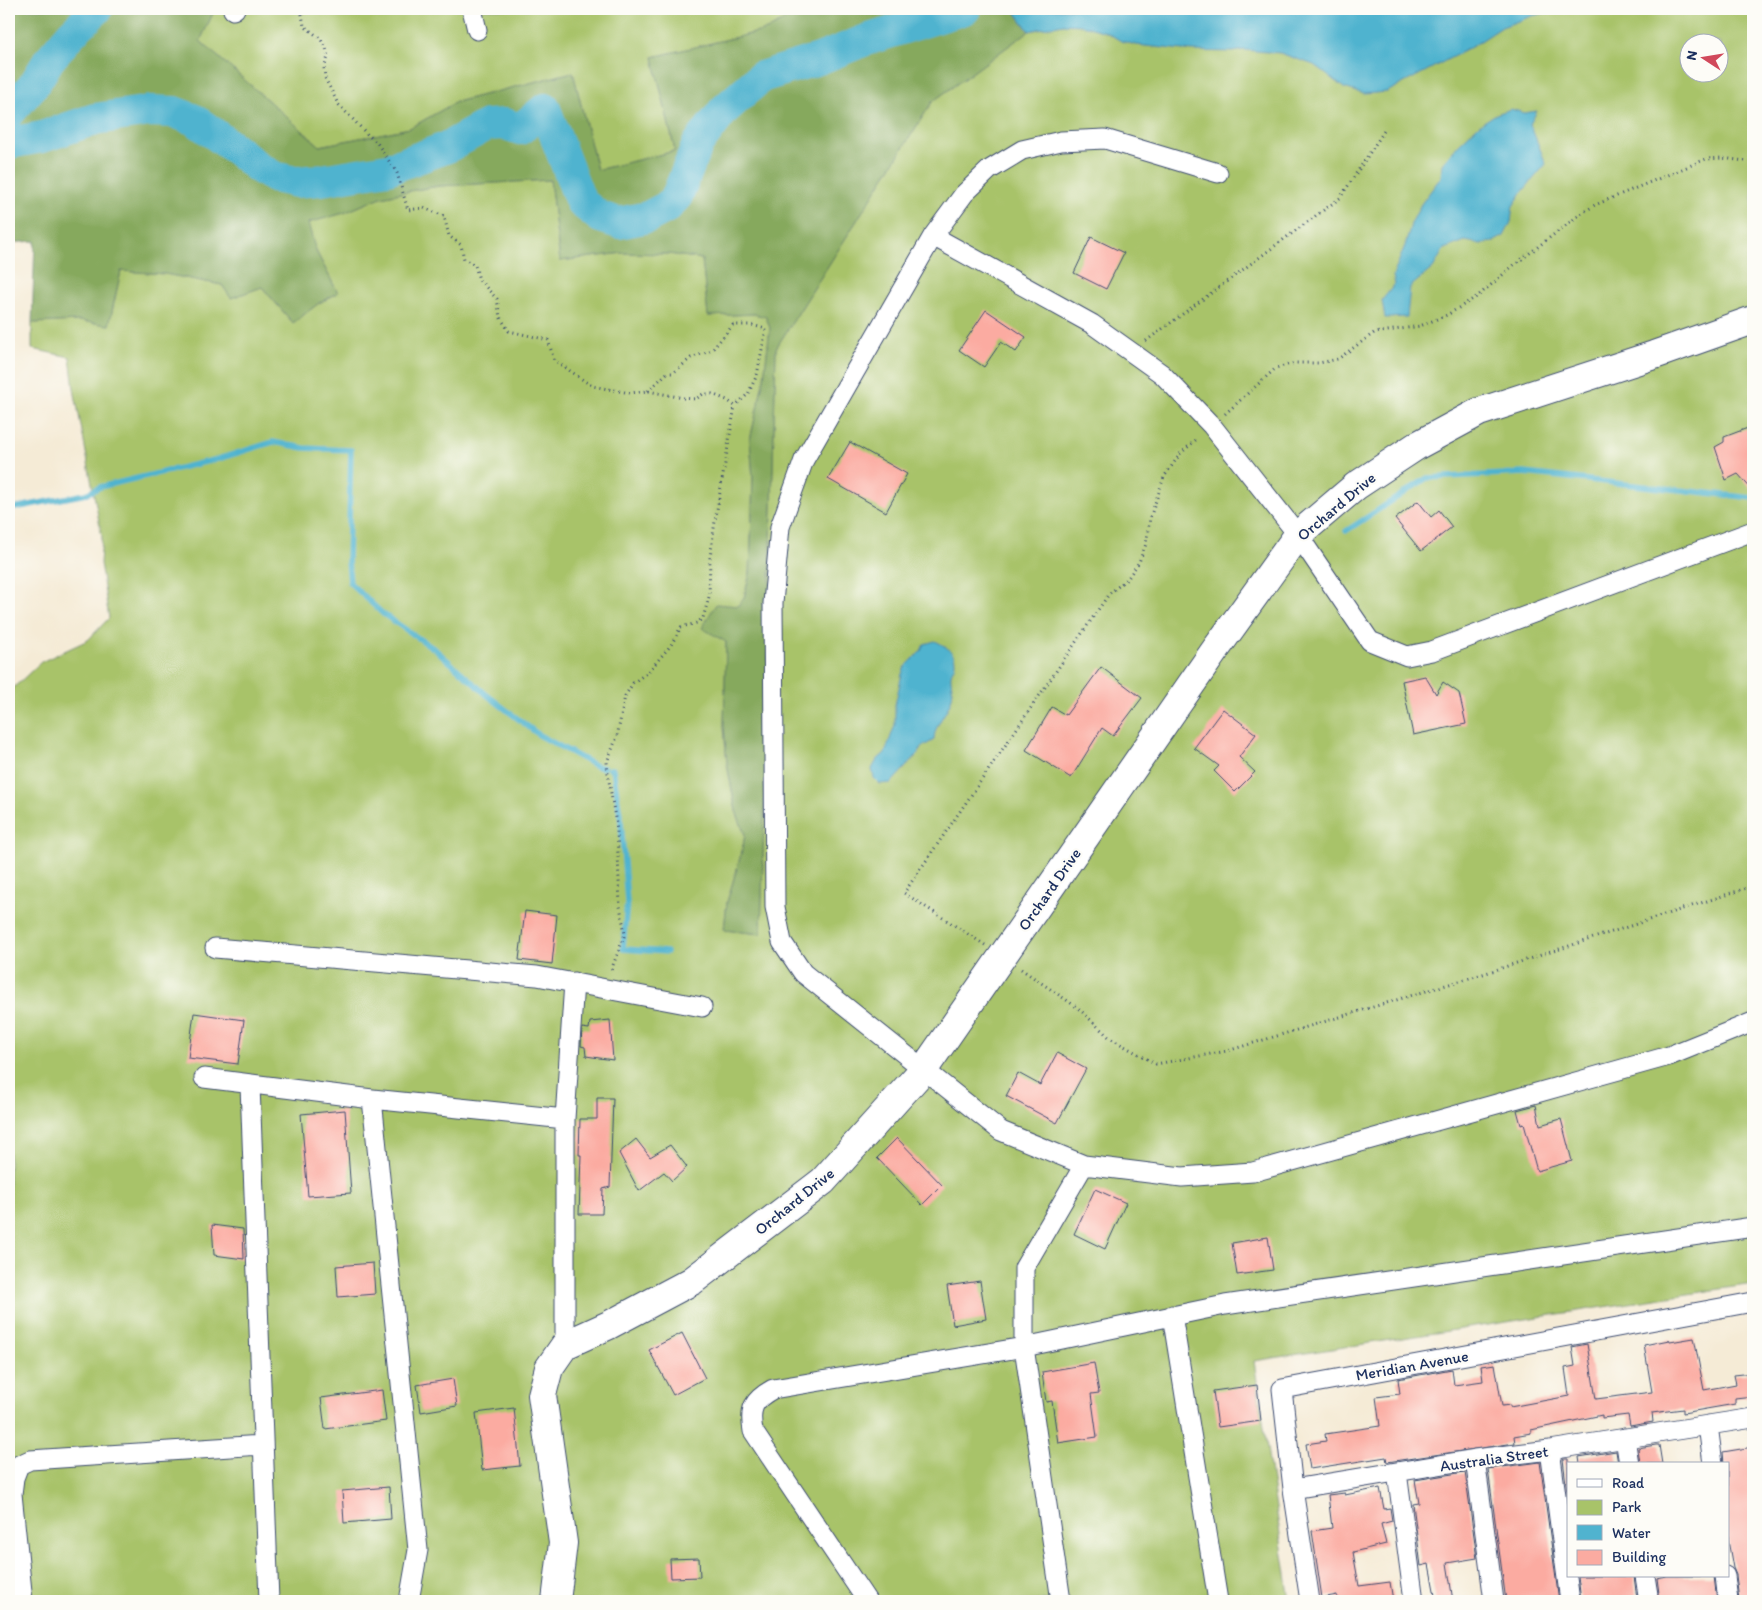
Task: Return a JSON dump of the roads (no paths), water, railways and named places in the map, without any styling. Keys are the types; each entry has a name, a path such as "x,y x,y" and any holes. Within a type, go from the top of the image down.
{"street":[{"path":"472,9 477,30"},
{"path":"1218,173 1105,139 1061,141 1022,150 989,170 964,194 933,236 804,460 780,527 773,603 776,907 782,942 803,973 1001,1131 1084,1165 1182,1176 1253,1172 1669,1056 1753,1022"},
{"path":"933,236 1092,324 1162,374 1212,426 1298,535 1370,641 1407,656 1432,651 1753,531"},
{"name":"Orchard Drive","path":"565,1345 609,1325 692,1281 823,1181 924,1069 1213,653 1298,535 1356,486 1418,445 1479,412 1654,355 1753,320"},
{"path":"215,948 537,976 702,1007"},
{"path":"556,1601 562,1544 542,1395 549,1368 565,1345 565,1119 574,982"},
{"path":"204,1078 372,1099 565,1119"},
{"path":"250,1085 269,1601"},
{"path":"372,1099 418,1550 409,1601"},
{"path":"1061,1601 1024,1347 1024,1268 1084,1165"},
{"path":"867,1601 754,1431 751,1417 753,1406 762,1395 773,1389 1024,1347 1172,1315 1244,1302 1753,1227"},
{"name":"Meridian Avenue","path":"1310,1601 1293,1489 1282,1389 1753,1302"},
{"path":"1172,1315 1218,1601"},
{"name":"Australia Street","path":"1293,1489 1475,1459 1550,1450 1753,1418"},
{"path":"1708,1425 1713,1462"},
{"path":"1625,1438 1629,1462"},
{"path":"23,1601 12,1494 14,1478 19,1465 30,1460 263,1445"},
{"path":"1550,1450 1570,1601"},
{"path":"1475,1459 1494,1601"},
{"path":"1397,1472 1414,1601"},
{"path":"1645,1578 1649,1601"},
{"path":"1725,1578 1728,1601"}],"water":[{"path":"1013,9 1564,9 1532,16 1502,27 1473,46 1387,92 1364,94 1344,88 1314,65 1280,53 1244,50 1233,52 1192,51 1136,45 1121,41 1106,32 1082,25 1063,24 1029,31"},
{"path":"1511,109 1524,113 1537,111 1530,124 1546,164 1513,206 1511,222 1504,236 1493,242 1481,244 1465,241 1444,249 1433,268 1410,287 1407,317 1385,318 1382,300 1395,284 1393,276 1411,224 1421,204 1441,177 1442,164 1479,125 1496,114"},
{"path":"935,641 949,649 955,659 951,674 952,694 950,703 936,729 934,740 922,747 891,783 880,784 874,778 872,769 877,760 885,753 895,725 895,705 902,674 905,667 921,651 924,644"}],"waterway":[{"path":"9,113 35,83 49,60 71,34 97,9"},
{"path":"9,143 42,137 95,119 150,111 174,112 195,120 274,177 296,182 322,180 388,169 448,147 487,125 505,124 520,129 545,109 581,202 600,217 619,223 648,217 667,207 677,196 698,144 724,110 761,77 819,59 866,40 965,9"},
{"path":"9,509 86,494 100,487 218,459 273,442 304,448 351,450 348,560 350,583 383,614 436,650 487,695 539,735 596,766 604,768"},
{"path":"1346,531 1427,478 1524,473 1753,498"},
{"path":"610,769 613,769 621,821 627,902 623,949 667,952"}]}
